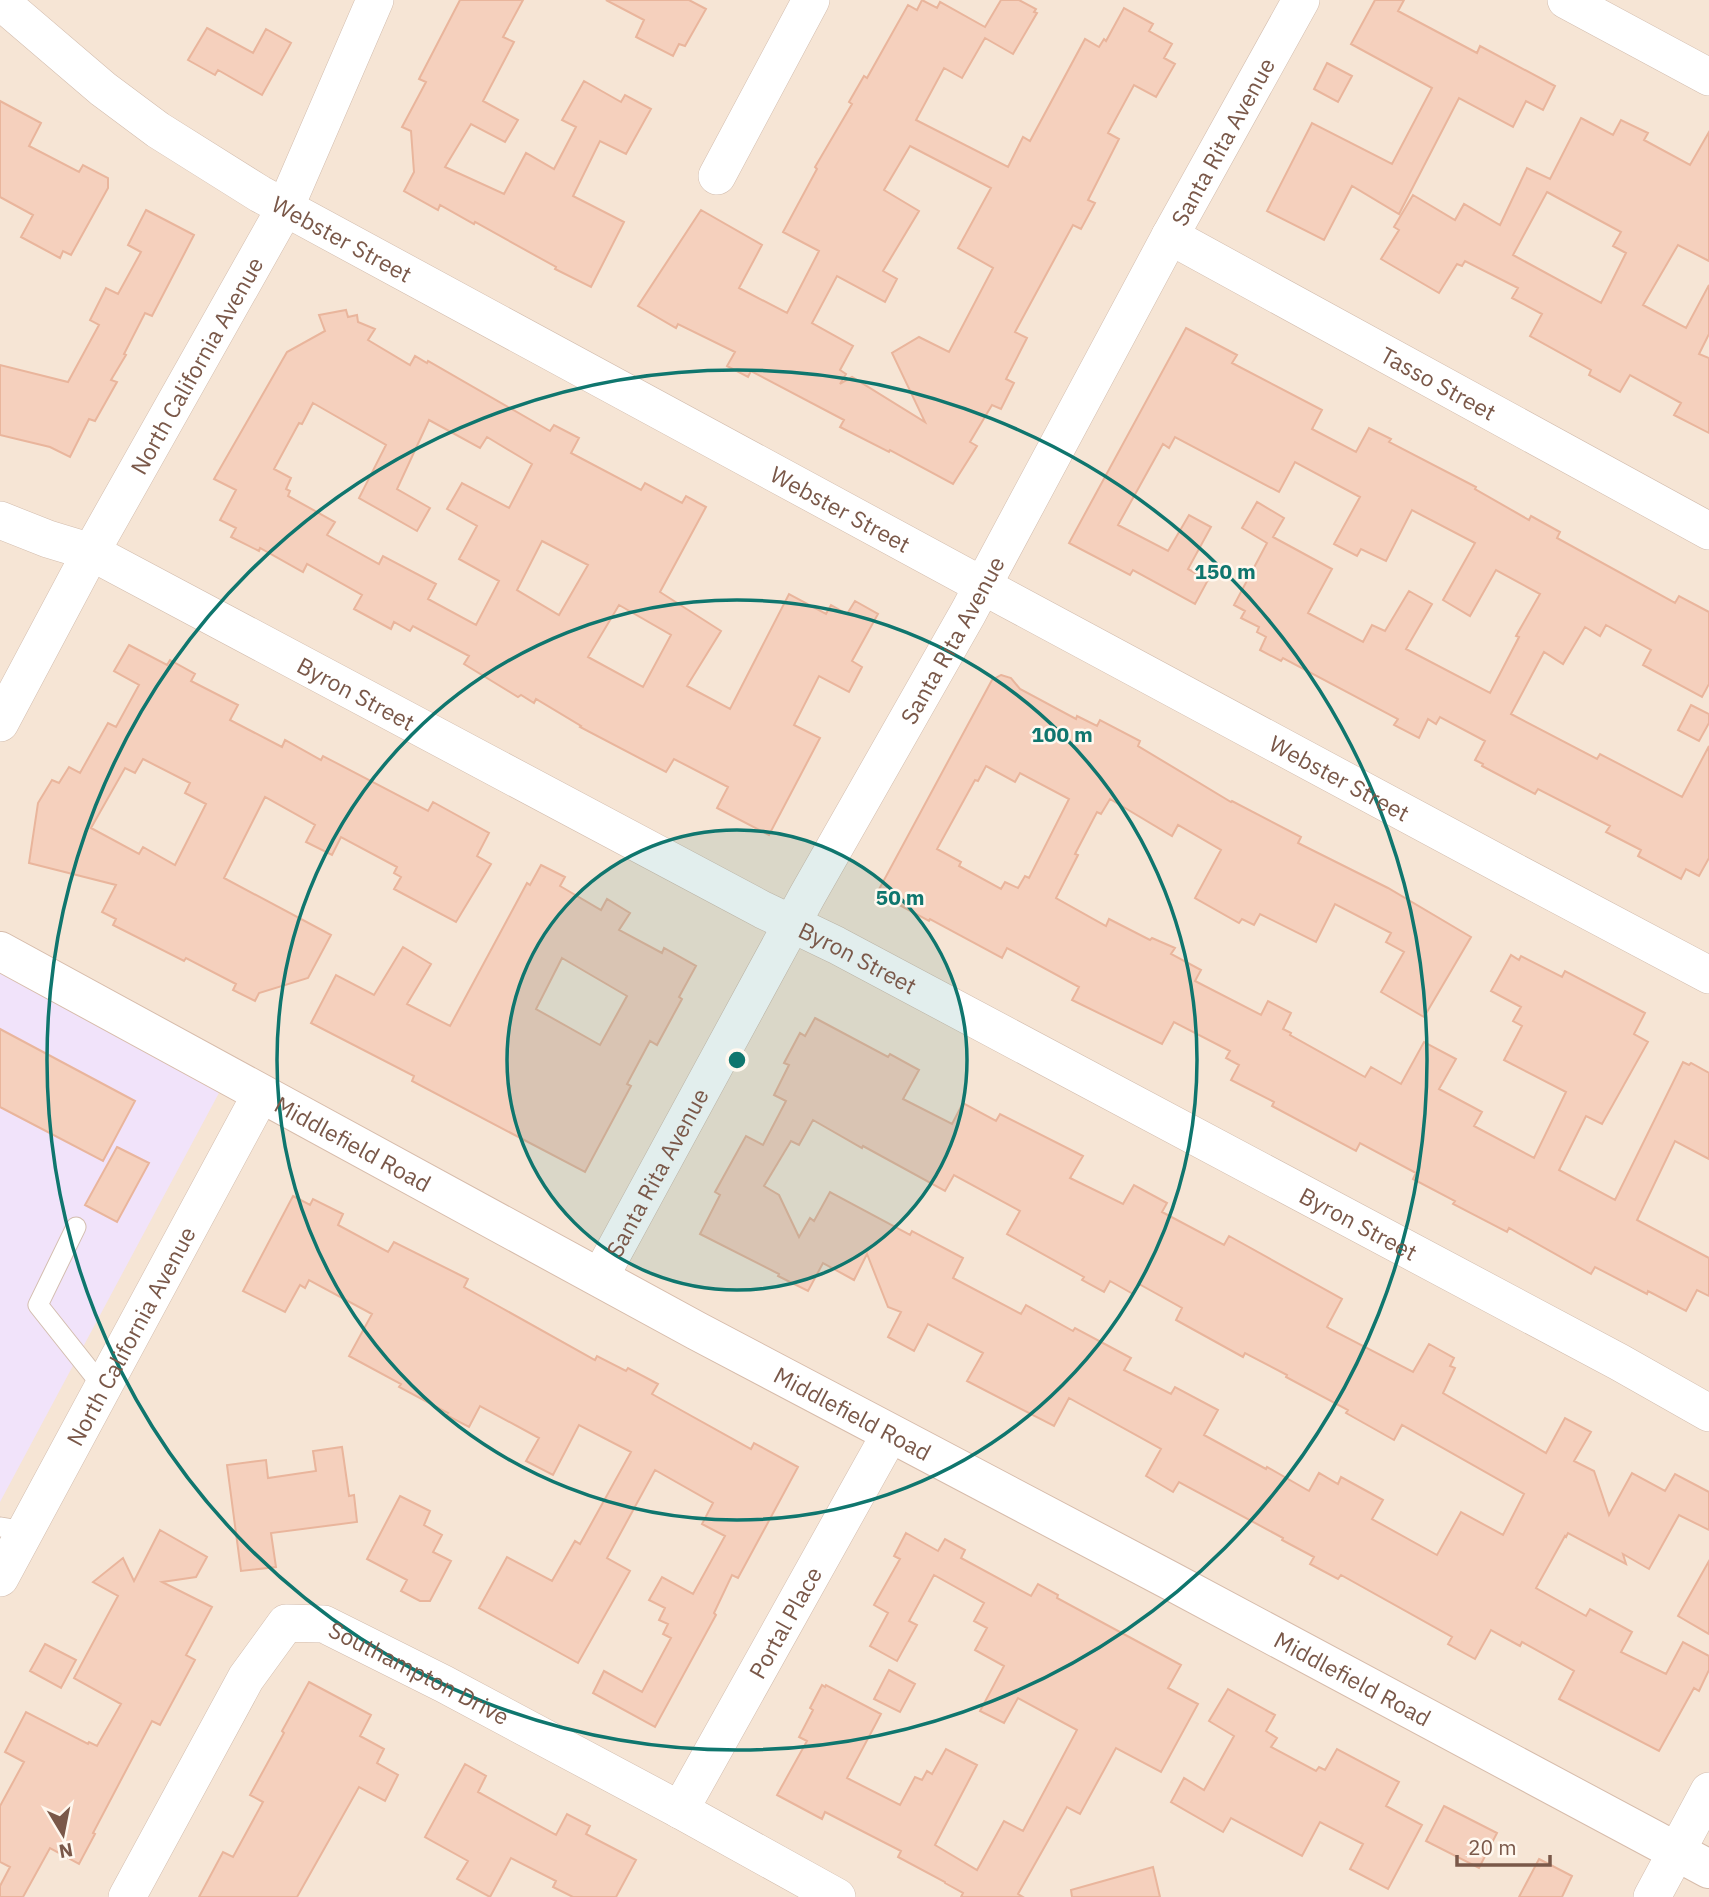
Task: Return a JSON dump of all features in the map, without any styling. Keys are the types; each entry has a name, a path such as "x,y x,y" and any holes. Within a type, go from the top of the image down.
{"main road":[{"name":"Middlefield Road","path":"0,951 890,1434 1693,1860"}],"street":[{"name":"North California Avenue","path":"0,723 91,552 285,208 375,0"},
{"path":"717,176 811,0"},
{"name":"Santa Rita Avenue","path":"600,1277 1301,0"},
{"path":"1566,0 1709,77"},
{"name":"Webster Street","path":"0,1 103,89 158,130 285,208 1513,872 1709,975"},
{"name":"Tasso Street","path":"1170,236 1709,531"},
{"name":"Byron Street","path":"0,520 91,552 792,925 836,945 1619,1362 1709,1413"},
{"name":"North California Avenue","path":"0,1578 13,1529 103,1387 261,1094"},
{"name":"Portal Place","path":"680,1810 890,1434"},
{"name":"Southampton Drive","path":"127,1897 246,1678 286,1623 324,1624 444,1684 680,1810"},
{"path":"1652,1897 1693,1860 1709,1791"},
{"path":"680,1810 837,1897"}],"lane":[{"path":"76,1227 38,1305 103,1387"}],"shaded area":[{"path":"0,0 1709,0 1709,1897 0,1897"},
{"path":"0,970 220,1091 0,1502"}],"building":[{"path":"460,0 523,0 503,37 514,42 483,101 518,120 505,142 471,124 445,167 504,194 526,153 554,169 576,127 562,120 584,81 621,102 625,95 651,109 626,154 600,141 573,196 624,222 591,287 475,222 474,224 440,205 438,210 404,191 414,172 411,131 402,127 426,82 419,79"},
{"path":"606,0 689,0 706,9 685,46 679,44 673,56 636,37 644,20"},
{"path":"922,0 937,8 940,2 985,27 1001,0 1019,0 1036,9 1034,12 1037,13 1013,54 985,38 962,78 944,68 916,120 1008,167 1023,137 1030,141 1085,39 1099,47 1104,39 1106,41 1124,8 1153,24 1149,31 1172,44 1164,58 1175,64 1156,97 1134,85 1108,133 1119,139 1088,200 1095,203 1081,229 1073,225 1015,332 1027,338 1006,379 1014,383 1001,409 992,405 970,442 977,446 953,484 840,427 844,420 751,371 748,377 727,366 735,352 678,324 676,328 638,306 701,210 762,245 739,288 787,313 819,251 783,232 817,169 815,167 852,104 849,102 864,76 867,78 908,5 917,10","holes":["910,146 991,188 958,248 993,268 949,352 919,337 892,353 925,422 852,377 840,384 846,374 840,370 853,346 812,323 837,276 885,302 897,279 883,271 919,211 884,190"]},
{"path":"1375,0 1404,0 1398,11 1477,53 1480,46 1555,86 1543,110 1526,101 1513,127 1459,98 1399,214 1352,186 1324,240 1267,211 1312,123 1392,164 1432,88 1351,44"},
{"path":"207,28 253,53 266,29 291,43 262,95 218,70 215,75 188,60"},
{"path":"1327,63 1352,76 1338,102 1314,89"},
{"path":"0,101 41,123 29,146 79,172 83,165 108,178 108,188 71,255 63,251 60,258 21,237 33,215 0,197"},
{"path":"1581,118 1613,135 1621,120 1648,133 1644,140 1690,165 1709,132 1709,261 1678,245 1643,305 1686,328 1709,285 1709,334 1699,354 1709,358 1709,433 1674,415 1681,403 1630,375 1620,392 1589,375 1591,370 1530,336 1542,314 1512,298 1518,288 1465,261 1462,266 1457,264 1439,293 1381,259 1399,230 1394,227 1413,195 1455,220 1464,204 1500,225 1527,168 1550,179","holes":["1547,192 1621,232 1613,246 1626,253 1601,303 1513,255"]},
{"path":"146,210 194,235 152,316 145,313 111,380 117,382 95,421 89,419 70,457 50,447 0,435 0,365 68,382 99,325 90,320 106,288 118,294 141,252 128,245"},
{"path":"346,310 348,317 357,315 358,322 375,329 368,340 410,365 415,356 427,363 428,361 550,431 554,425 579,438 571,453 641,490 645,483 682,503 686,496 706,507 660,592 721,631 687,686 730,709 789,594 826,614 831,605 847,614 855,601 878,614 852,661 862,667 849,692 819,676 794,725 820,738 769,835 717,808 728,787 674,759 666,772 580,727 536,699 534,703 521,695 518,697 464,664 469,656 413,626 410,631 394,622 391,629 354,609 362,595 307,564 303,572 260,548 259,551 231,537 236,528 220,520 236,490 214,479 287,352 325,331 319,315","holes":["313,403 386,445 359,498 417,531 430,508 397,489 429,420 480,448 487,437 532,464 509,508 462,483 447,509 477,526 459,559 499,581 476,625 428,599 436,584 383,556 379,564 327,535 335,522 288,496 290,491 286,489 291,478 274,469","542,541 588,565 559,615 517,590","619,605 671,635 643,687 588,657"]},
{"path":"1186,328 1237,355 1232,363 1322,410 1312,429 1356,452 1369,428 1391,439 1389,442 1476,487 1475,489 1529,520 1531,516 1560,532 1557,538 1675,603 1679,596 1709,612 1709,684 1702,697 1643,665 1651,650 1606,625 1600,636 1585,627 1563,664 1544,652 1511,714 1597,759 1600,754 1682,797 1709,746 1709,858 1699,876 1686,869 1681,879 1638,856 1641,850 1606,832 1610,826 1538,789 1535,794 1482,766 1483,764 1475,760 1485,741 1440,717 1436,724 1428,719 1419,738 1394,725 1398,719 1283,658 1281,661 1260,650 1266,637 1257,632 1259,627 1241,618 1245,611 1234,605 1267,543 1242,528 1257,502 1284,518 1273,537 1332,569 1308,613 1363,642 1372,625 1385,631 1409,591 1432,604 1406,649 1490,693 1519,637 1516,636 1540,594 1496,570 1470,616 1443,600 1475,543 1412,510 1386,561 1361,549 1357,556 1334,544 1360,497 1295,462 1279,492 1175,437 1169,448 1163,444 1118,525 1168,551 1189,515 1211,527 1188,569 1208,580 1195,604 1133,570 1130,575 1069,543"},
{"path":"129,645 167,665 170,660 195,674 191,681 238,705 230,720 282,747 285,740 321,760 323,756 428,811 433,802 489,833 477,856 491,864 456,922 394,889 401,877 394,873 397,867 341,837 332,855 306,842 315,825 265,797 224,878 331,935 308,978 259,993 255,1001 233,990 236,984 113,925 116,919 102,912 116,885 29,863 38,803 52,780 59,783 69,767 80,773 108,723 116,727 139,685 114,671","holes":["143,759 190,783 185,793 206,804 175,865 143,847 139,854 91,828 125,768 135,773"]},
{"path":"1001,675 1011,678 1020,689 1076,719 1077,716 1097,726 1100,720 1140,741 1138,746 1231,802 1301,837 1298,843 1388,888 1471,937 1424,1017 1381,992 1404,952 1386,942 1391,933 1335,904 1316,942 1260,914 1254,925 1242,919 1239,923 1195,898 1221,850 1178,825 1172,836 1110,799 1101,814 1097,812 1056,898 1106,926 1109,919 1150,940 1152,938 1175,948 1171,954 1201,970 1195,981 1261,1015 1268,1001 1291,1013 1283,1029 1365,1077 1371,1067 1401,1084 1424,1042 1456,1059 1439,1089 1482,1112 1474,1126 1534,1158 1566,1092 1504,1060 1522,1026 1513,1021 1521,1007 1491,991 1511,955 1519,960 1521,956 1562,977 1565,971 1645,1013 1634,1034 1648,1042 1602,1124 1586,1116 1559,1170 1615,1200 1683,1062 1689,1065 1691,1063 1709,1073 1709,1159 1675,1141 1637,1220 1709,1258 1709,1296 1697,1290 1686,1311 1595,1267 1591,1274 1509,1228 1507,1232 1453,1204 1455,1201 1413,1179 1416,1173 1360,1143 1356,1151 1272,1106 1274,1102 1231,1080 1239,1065 1226,1058 1230,1051 1174,1022 1162,1044 1072,1000 1079,987 1007,948 1002,958 877,893 992,680","holes":["986,766 1015,782 1020,773 1069,799 1029,878 1025,876 1018,888 1005,882 1001,889 959,866 961,862 937,849 975,780 978,781"]},
{"path":"1691,705 1709,714 1709,723 1699,741 1678,730"},
{"path":"541,865 565,877 560,886 601,910 607,899 630,913 619,930 662,953 664,948 696,966 657,1045 650,1041 627,1084 631,1086 585,1172 412,1081 414,1076 311,1023 336,975 374,995 403,947 431,964 407,1004 450,1026 527,883 530,885","holes":["562,958 627,996 600,1045 536,1009"]},
{"path":"815,1018 888,1057 890,1054 919,1070 903,1099 952,1124 963,1103 996,1121 1000,1114 1083,1156 1070,1178 1123,1204 1134,1185 1167,1203 1162,1212 1224,1245 1229,1236 1342,1299 1327,1327 1413,1372 1429,1344 1454,1358 1450,1366 1455,1368 1443,1393 1546,1453 1565,1418 1591,1432 1574,1461 1594,1471 1609,1515 1632,1473 1665,1491 1675,1474 1709,1492 1709,1530 1679,1515 1649,1569 1623,1554 1626,1564 1568,1533 1536,1588 1586,1616 1590,1609 1632,1632 1621,1652 1666,1674 1683,1642 1709,1656 1709,1670 1699,1691 1694,1688 1659,1751 1559,1699 1574,1671 1522,1642 1520,1646 1491,1630 1475,1659 1448,1644 1452,1637 1341,1575 1338,1579 1310,1564 1314,1557 1282,1540 1283,1538 1179,1482 1173,1492 1146,1476 1161,1449 1069,1398 1054,1426 967,1381 983,1353 928,1324 914,1351 888,1337 901,1312 888,1307 867,1254 854,1280 823,1263 808,1291 700,1234 720,1195 715,1192 746,1136 763,1145 786,1101 774,1095 789,1065 784,1063 800,1033 805,1036","holes":["813,1120 862,1148 863,1146 945,1191 954,1175 1020,1211 1007,1234 1084,1277 1082,1280 1104,1292 1110,1281 1133,1294 1139,1284 1182,1308 1176,1320 1243,1357 1245,1353 1287,1375 1286,1377 1348,1410 1346,1413 1394,1440 1402,1425 1524,1494 1503,1535 1461,1512 1437,1555 1372,1519 1383,1500 1341,1477 1338,1484 1319,1473 1309,1491 1204,1435 1218,1410 1175,1387 1171,1394 1124,1370 1131,1358 1075,1328 1073,1331 1026,1305 1021,1314 953,1278 963,1258 912,1231 910,1235 830,1192 814,1221 810,1218 799,1237 779,1195 764,1186 791,1141 799,1145"]},
{"path":"0,1029 135,1101 103,1161 0,1107"},
{"path":"117,1147 149,1163 117,1222 85,1205"},
{"path":"293,1196 310,1205 313,1199 343,1214 338,1225 388,1252 394,1242 468,1279 464,1287 595,1360 597,1356 658,1384 652,1394 751,1449 754,1443 798,1467 738,1578 732,1575 714,1613 716,1615 655,1727 593,1693 604,1671 642,1692 671,1638 663,1634 668,1624 659,1620 665,1608 649,1600 662,1577 693,1594 725,1536 702,1524 713,1503 655,1470 607,1558 630,1571 578,1663 479,1608 507,1557 552,1581 575,1541 580,1544 631,1452 579,1425 553,1475 526,1461 539,1438 480,1406 469,1427 399,1387 401,1384 349,1356 372,1314 309,1280 305,1288 300,1285 285,1312 243,1291"},
{"path":"342,1447 349,1496 354,1495 357,1522 271,1533 276,1567 241,1571 227,1465 266,1460 268,1478 316,1471 313,1451"},
{"path":"400,1496 430,1511 424,1525 442,1535 433,1552 451,1561 430,1601 420,1601 401,1591 407,1580 367,1559"},
{"path":"160,1530 207,1557 196,1577 162,1582 212,1607 186,1655 195,1660 160,1725 152,1721 79,1864 50,1848 23,1897 0,1897 0,1886 10,1867 0,1862 0,1806 24,1762 5,1752 26,1712 97,1746 121,1704 74,1678 118,1596 93,1582 123,1558 134,1581"},
{"path":"906,1533 938,1551 945,1539 965,1550 961,1558 1031,1596 1038,1584 1058,1595 1057,1598 1181,1665 1168,1688 1198,1704 1161,1772 1116,1748 1080,1814 1067,1807 1018,1894 1023,1897 961,1897 963,1893 898,1857 901,1851 825,1812 822,1819 777,1795 807,1741 799,1737 813,1710 810,1708 822,1685 826,1685 881,1714 847,1778 900,1805 915,1777 922,1780 927,1771 932,1774 946,1749 977,1765 935,1845 977,1870 1004,1821 1023,1831 1077,1730 1018,1698 1004,1723 980,1711 1004,1666 975,1650 987,1628 974,1621 984,1603 934,1575 909,1621 917,1625 897,1661 870,1646 888,1613 874,1605 900,1559 894,1556"},
{"path":"1709,1561 1709,1634 1678,1616"},
{"path":"45,1644 76,1660 61,1688 30,1671"},
{"path":"889,1670 915,1684 900,1712 874,1699"},
{"path":"309,1682 371,1715 360,1736 384,1749 377,1763 398,1775 385,1801 359,1787 297,1897 199,1897 223,1852 233,1857 263,1802 250,1795"},
{"path":"1228,1689 1275,1715 1266,1731 1277,1738 1271,1747 1316,1771 1319,1767 1325,1770 1337,1749 1399,1782 1386,1806 1422,1825 1388,1889 1350,1869 1363,1844 1320,1822 1302,1856 1231,1818 1223,1832 1171,1802 1184,1778 1204,1790 1234,1736 1209,1721"},
{"path":"465,1764 486,1776 478,1792 556,1835 567,1814 590,1826 586,1834 636,1860 616,1897 573,1897 553,1887 556,1881 511,1858 490,1897 457,1879 468,1861 425,1837"},
{"path":"1444,1806 1497,1833 1479,1868 1426,1841"},
{"path":"1539,1859 1572,1876 1562,1897 1519,1897"},
{"path":"1153,1867 1160,1897 1072,1897 1071,1890"}]}
